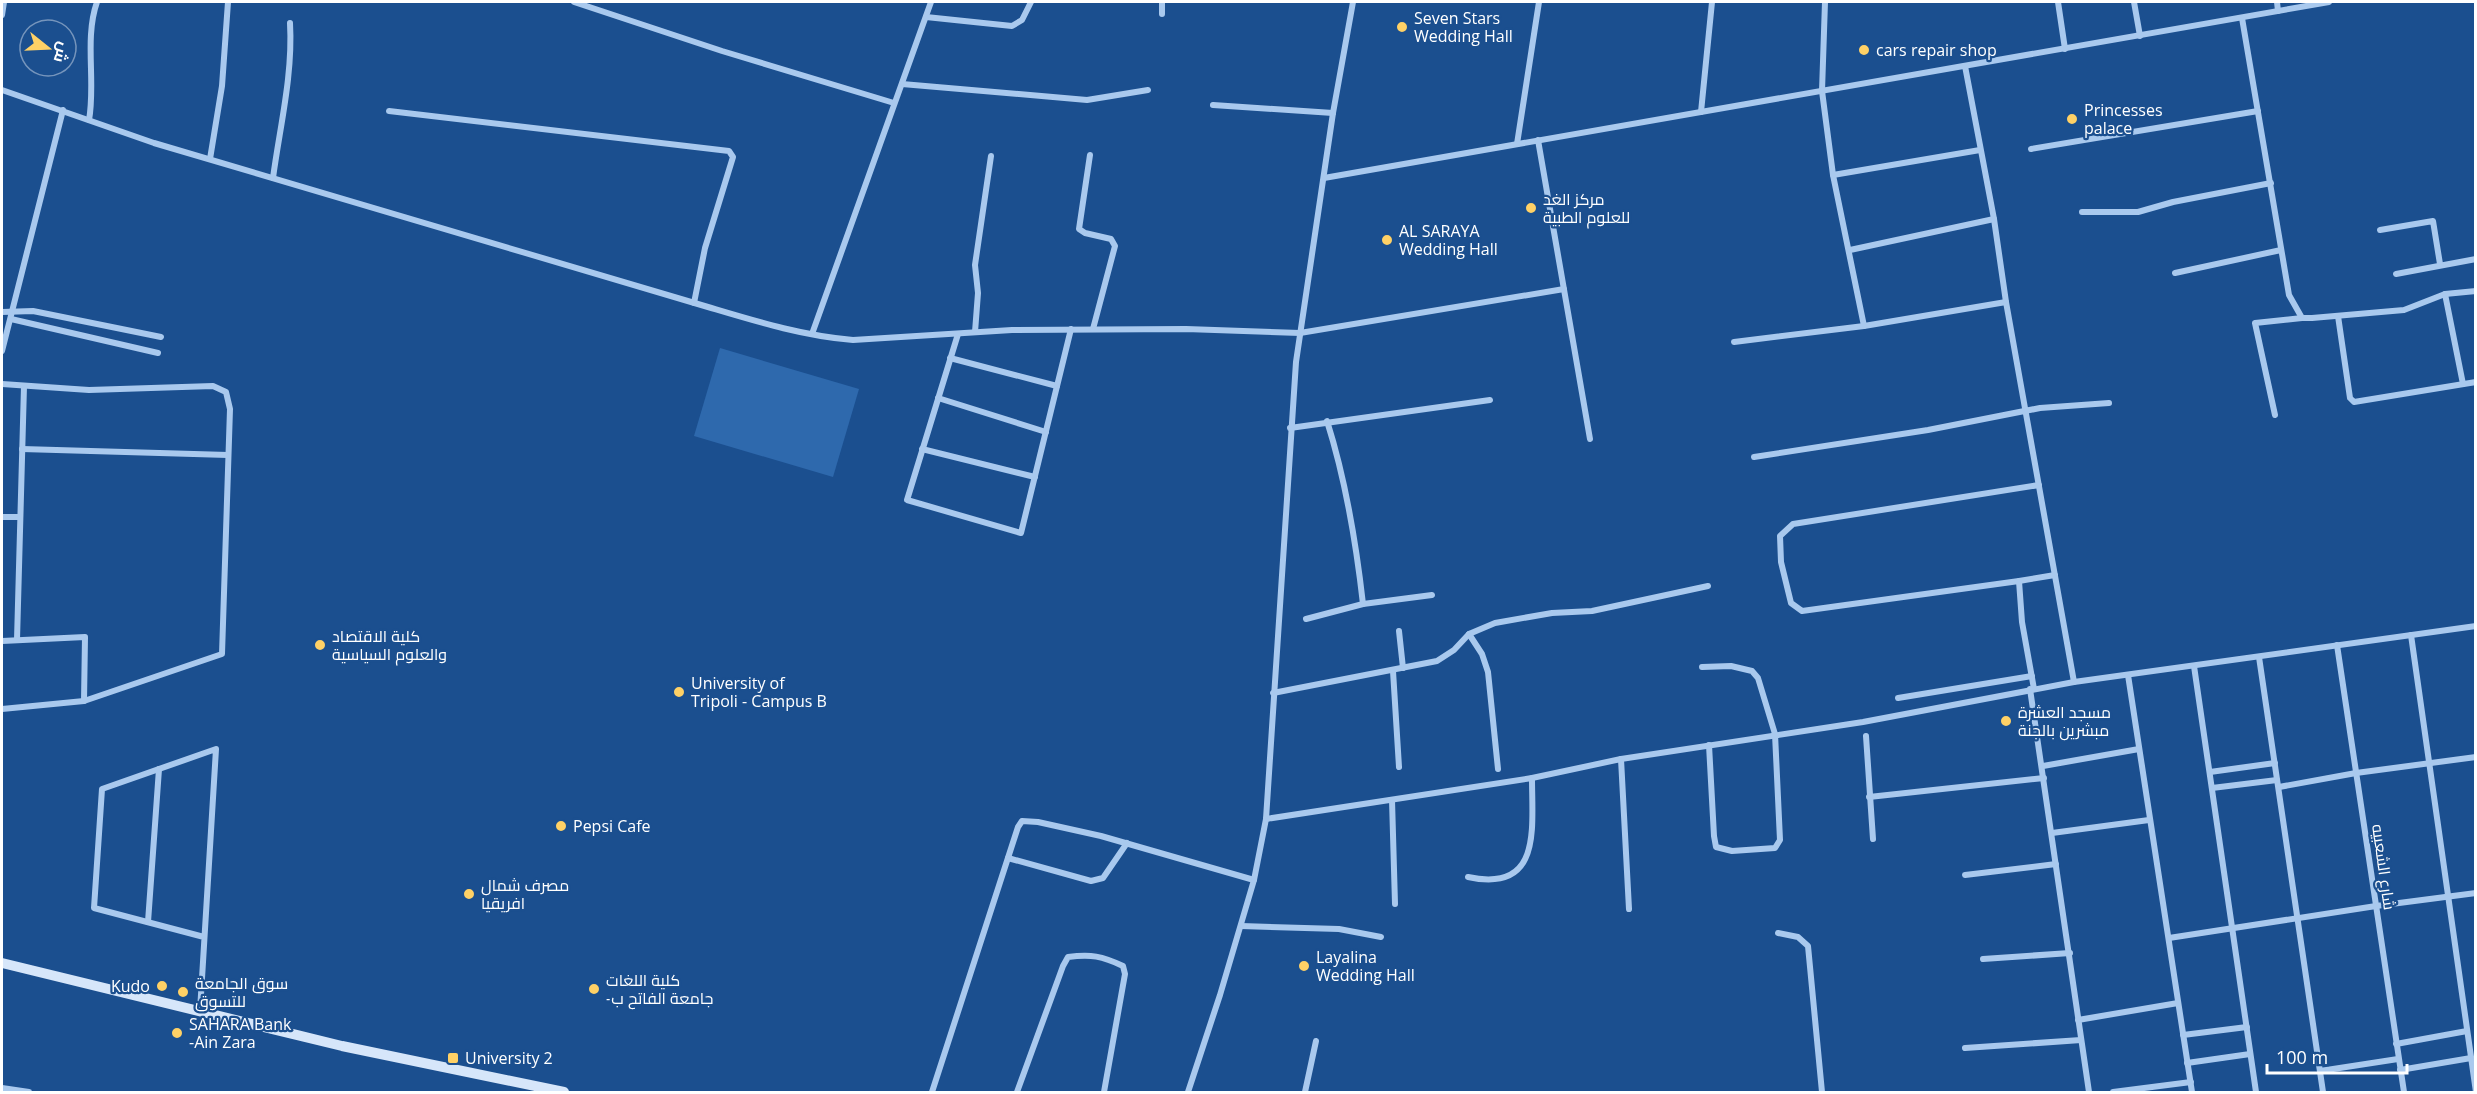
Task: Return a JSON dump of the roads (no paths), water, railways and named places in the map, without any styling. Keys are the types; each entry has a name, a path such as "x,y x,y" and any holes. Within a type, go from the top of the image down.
{"street":[{"path":"2,15 4,2"},
{"path":"89,120 92,41 97,2"},
{"path":"210,159 222,86 228,2"},
{"path":"574,2 722,51 894,103"},
{"path":"812,334 931,2"},
{"path":"926,17 1012,26 1022,20 1031,2"},
{"path":"1162,2 1162,14"},
{"path":"1188,1092 1254,880 1266,819 1290,428 1300,333 1333,113 1353,2"},
{"path":"1517,144 1539,2"},
{"path":"1701,112 1712,2"},
{"path":"1825,2 1822,91 1833,175 1864,326"},
{"path":"2058,2 2066,49"},
{"path":"2134,2 2140,36"},
{"path":"2277,2 2278,12"},
{"path":"1324,178 2329,2"},
{"path":"2242,18 2289,295 2302,318"},
{"path":"273,178 289,83 292,46 290,23"},
{"path":"1965,66 1994,219 2006,302 2074,682"},
{"path":"902,84 1088,100 1148,90"},
{"path":"2,90 154,143 694,303 812,334 853,340 975,332 1071,329 1217,329 1300,333 1564,289"},
{"path":"1213,105 1333,113"},
{"path":"2,351 63,110"},
{"path":"389,111 729,151 733,157 705,248 694,303"},
{"path":"2031,150 2258,111"},
{"path":"1538,140 1590,439"},
{"path":"1833,175 1980,150"},
{"path":"1090,155 1079,230 1085,234 1112,238 1115,246 1093,329"},
{"path":"975,332 978,292 975,265 991,156"},
{"path":"2082,213 2138,212 2173,202 2271,183"},
{"path":"1850,250 1994,219"},
{"path":"2380,230 2433,221 2440,264"},
{"path":"2175,273 2281,250"},
{"path":"2396,274 2475,259"},
{"path":"2275,415 2254,325 2257,321 2404,310 2445,294 2475,291"},
{"path":"2445,294 2463,384"},
{"path":"1734,342 1864,326 2006,302"},
{"path":"12,316 33,311 161,337"},
{"path":"2,312 158,353"},
{"path":"2338,316 2350,398 2354,402 2475,382"},
{"path":"958,334 907,500 1021,533 1071,329"},
{"path":"950,358 1057,386"},
{"path":"2,384 88,390 213,386 226,393 230,409 222,654 84,701 2,709"},
{"path":"17,640 24,386"},
{"path":"938,398 1046,432"},
{"path":"1290,428 1327,421 1490,400"},
{"path":"1754,458 1928,430 2026,411 2109,403"},
{"path":"1327,421 1345,484 1353,524 1363,604"},
{"path":"22,448 228,455"},
{"path":"922,449 1035,477"},
{"path":"2039,485 1793,524 1780,536 1781,562 1791,603 1802,611 2055,575"},
{"path":"2,517 20,517"},
{"path":"2019,581 2022,622 2032,676 2044,778 2089,1092"},
{"path":"1273,693 1437,661 1454,650 1469,634 1496,623 1552,613 1592,610 1708,586"},
{"path":"1306,619 1363,604 1432,595"},
{"path":"1266,819 1532,778 1621,759 1863,722 2074,682 2475,626"},
{"path":"1399,631 1403,668"},
{"path":"1469,634 1482,654 1488,672 1498,769"},
{"path":"2411,635 2467,1030 2472,1041 2471,1058 2475,1092"},
{"path":"2,641 85,637 84,701"},
{"name":"شارع الشعبيه","path":"2337,645 2404,1092"},
{"path":"2259,657 2323,1092"},
{"path":"1702,667 1731,666 1752,671 1758,678 1775,734 1780,840 1778,846 1772,849 1725,851 1716,847 1713,836 1709,745"},
{"path":"2194,666 2256,1092"},
{"path":"1393,671 1399,767"},
{"path":"2128,675 2192,1092"},
{"path":"1898,698 2032,676"},
{"path":"1866,736 1873,839"},
{"path":"200,1011 216,749 102,789 94,908 204,937"},
{"path":"2043,766 2139,749"},
{"path":"2212,788 2278,783 2475,757"},
{"path":"1621,759 1629,909"},
{"path":"2210,772 2275,763"},
{"path":"148,922 159,769"},
{"path":"1468,877 1485,881 1500,880 1523,866 1530,849 1533,832 1532,778"},
{"path":"1869,797 2044,778"},
{"path":"1392,800 1395,904"},
{"path":"2052,833 2149,820"},
{"path":"932,1092 1018,827 1026,821 1127,843 1254,880"},
{"path":"1008,858 1091,881 1103,878 1127,843"},
{"path":"1965,875 2056,864"},
{"path":"2169,938 2475,893"},
{"path":"1240,926 1339,928 1381,937"},
{"path":"1778,933 1798,937 1808,946 1822,1092"},
{"path":"1983,959 2070,953"},
{"path":"1017,1092 1068,957 1098,955 1123,966 1125,974 1104,1092"},
{"path":"2,963 396,1058 564,1092"},
{"path":"2078,1020 2178,1003"},
{"path":"2183,1035 2247,1028"},
{"path":"2396,1044 2467,1030"},
{"path":"1965,1048 2080,1040"},
{"path":"1305,1092 1316,1041"},
{"path":"2187,1064 2250,1054"},
{"path":"2400,1070 2471,1058"},
{"path":"2320,1071 2398,1059"},
{"path":"2113,1092 2191,1082"},
{"path":"2,1088 29,1092"}],"place":[{"name":"Seven Stars Wedding Hall","path":"1402,27"},
{"name":"cars repair shop","path":"1864,50"},
{"name":"Princesses palace","path":"2072,119"},
{"name":"مركز الغد للعلوم الطبية","path":"1531,208"},
{"name":"AL SARAYA Wedding Hall","path":"1387,240"},
{"name":"كلية الاقتصاد والعلوم السياسية","path":"320,645"},
{"name":"University of Tripoli - Campus B","path":"679,692"},
{"name":"مسجد العشرة مبشرين بالجنة","path":"2006,721"},
{"name":"Pepsi Cafe","path":"561,826"},
{"name":"مصرف شمال افريقيا","path":"469,894"},
{"name":"Layalina Wedding Hall","path":"1304,966"},
{"name":"Kudo","path":"162,986"},
{"name":"كلية اللغات -جامعة الفاتح ب","path":"594,989"},
{"name":"سوق الجامعة للتسوق","path":"183,992"},
{"name":"SAHARA Bank -Ain Zara","path":"177,1033"},
{"name":"University 2","path":"453,1058"}]}
